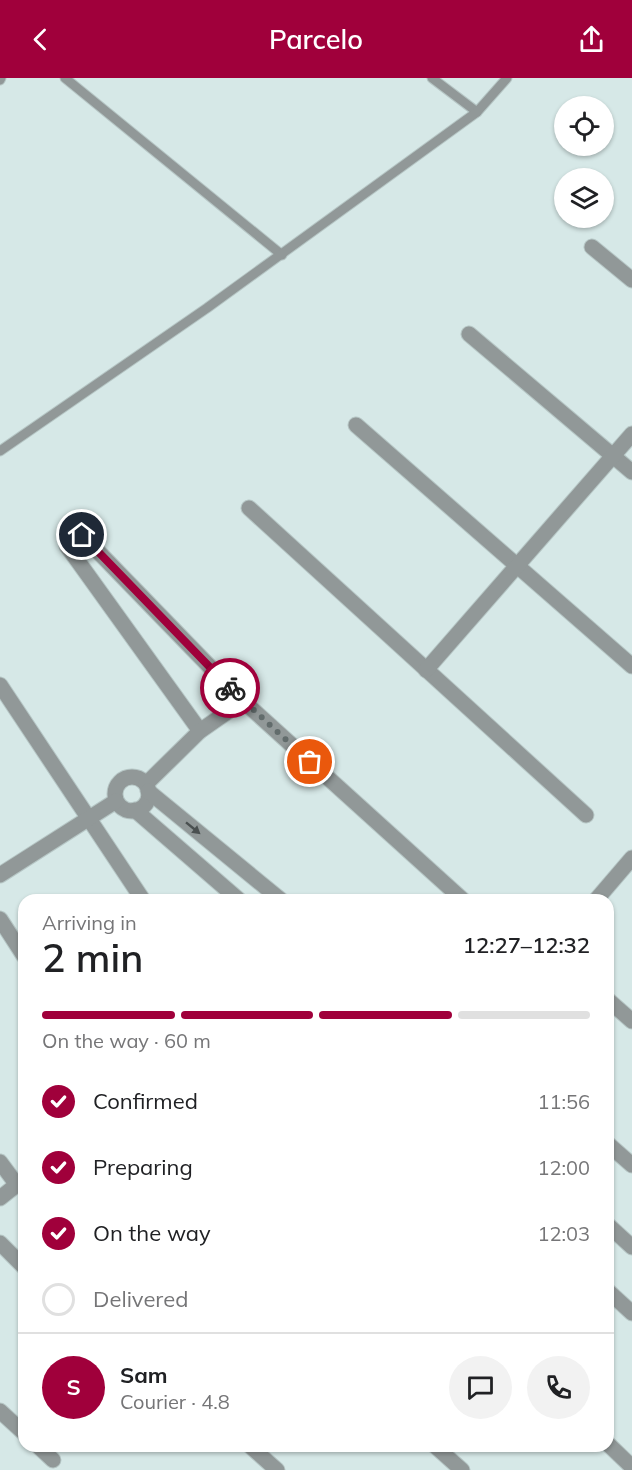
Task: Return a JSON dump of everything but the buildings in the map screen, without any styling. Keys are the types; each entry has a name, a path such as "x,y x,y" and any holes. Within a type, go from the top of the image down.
{"street":[{"path":"592,247 632,280"},
{"path":"470,334 632,472"},
{"path":"356,425 632,666"},
{"path":"426,670 632,434"},
{"path":"249,508 586,815"},
{"path":"200,731 67,546 82,535 243,701 456,894"},
{"path":"0,685 139,894"},
{"path":"135,810 146,802 147,788 200,731 243,701"},
{"path":"232,894 135,810 124,809 115,796 117,785 126,778 137,778 274,894"},
{"path":"0,875 117,801"},
{"path":"601,894 632,858"},
{"path":"0,919 18,947"},
{"path":"614,1005 632,1021"},
{"path":"614,1149 632,1165"},
{"path":"0,1162 18,1180"},
{"path":"0,1198 18,1184"},
{"path":"614,1230 632,1247"},
{"path":"0,1243 18,1261"},
{"path":"614,1296 632,1312"},
{"path":"0,1411 18,1428"},
{"path":"614,1450 632,1467"},
{"path":"44,1452 53,1460"},
{"path":"257,1452 277,1470"},
{"path":"442,1452 462,1470"}],"lane":[{"path":"65,78 282,255"},
{"path":"432,78 477,112"},
{"path":"0,451 282,255 477,112 507,78"}],"way so far":[{"path":"230,688 310,762"}],"route":[{"path":"82,535 230,688"}]}
